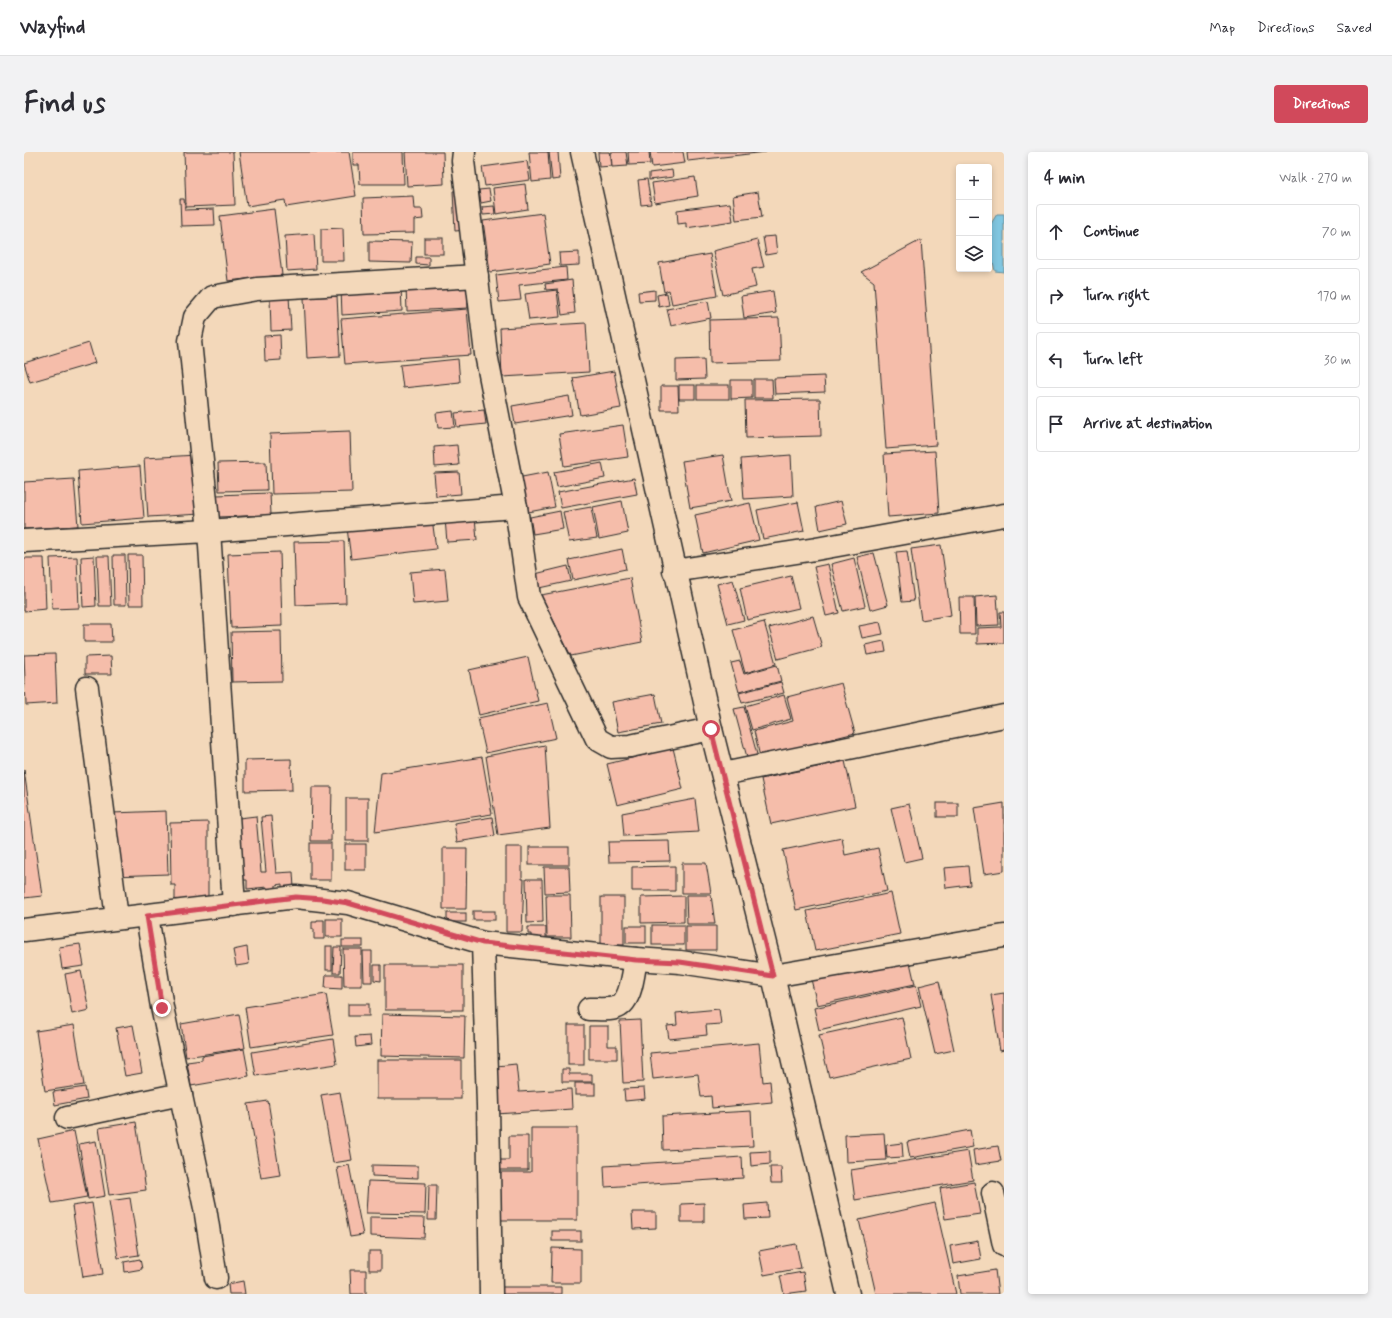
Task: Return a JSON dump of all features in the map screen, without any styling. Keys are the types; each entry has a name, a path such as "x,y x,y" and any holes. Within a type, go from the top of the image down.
{"street":[{"path":"464,152 463,161 486,354 516,507 529,597 597,739 611,747 630,746 711,729"},
{"path":"582,152 674,571 711,729 773,976 848,1294"},
{"path":"234,905 209,531 190,341 195,317 212,297 257,289 477,276"},
{"path":"24,541 209,531 516,507"},
{"path":"674,571 823,547 1004,515"},
{"path":"87,688 117,918"},
{"path":"723,774 1004,716"},
{"path":"24,930 296,897 348,903 483,943 636,960 680,962 773,976 1004,936"},
{"path":"147,916 162,1008 205,1208 216,1278"},
{"path":"483,943 488,1105 491,1294"},
{"path":"589,1010 616,1008 624,1002 628,993 636,960"},
{"path":"66,1118 181,1094"},
{"path":"993,1193 1004,1245"}],"water":[{"path":"997,214 1004,214 1004,272 995,271 992,257 992,222"}],"building":[{"path":"184,152 233,152 235,205 186,207"},
{"path":"239,152 349,152 356,196 286,207 285,200 247,206"},
{"path":"353,152 403,152 404,184 360,184 359,165 353,165"},
{"path":"405,152 443,152 444,184 407,186"},
{"path":"529,152 548,152 550,180 532,182"},
{"path":"549,152 558,152 560,179 552,180"},
{"path":"598,152 610,152 612,166 599,167"},
{"path":"611,152 626,152 628,166 612,167"},
{"path":"628,152 649,152 650,164 629,165"},
{"path":"650,152 683,152 685,163 652,167"},
{"path":"687,152 766,152 688,161"},
{"path":"527,161 530,180 485,186 482,167"},
{"path":"672,170 673,177 649,180 649,173"},
{"path":"695,177 698,196 655,203 652,183"},
{"path":"647,179 651,204 641,205 638,180"},
{"path":"525,184 528,209 496,214 493,188"},
{"path":"489,189 491,201 481,203 479,190"},
{"path":"465,190 467,230 455,231 453,191"},
{"path":"758,192 762,217 736,220 733,196"},
{"path":"413,196 414,209 422,209 423,219 414,220 414,233 364,234 363,198"},
{"path":"180,199 184,199 185,210 214,209 215,225 181,226"},
{"path":"730,203 733,221 686,228 686,223 678,224 677,210"},
{"path":"494,206 495,214 483,215 482,207"},
{"path":"274,209 282,275 228,281 220,216"},
{"path":"543,213 550,264 490,272 483,221"},
{"path":"343,228 344,261 321,261 321,229"},
{"path":"314,234 316,269 287,271 285,236"},
{"path":"775,236 777,253 766,255 763,237"},
{"path":"424,238 443,238 443,254 424,254"},
{"path":"757,240 764,267 752,269 756,287 723,295 713,251"},
{"path":"921,240 936,445 886,449 874,282 861,272"},
{"path":"369,241 412,242 411,263 369,262"},
{"path":"579,252 579,265 560,266 559,253"},
{"path":"710,254 717,296 672,304 669,290 664,292 659,263"},
{"path":"416,257 429,257 429,265 416,264"},
{"path":"566,267 567,280 519,285 521,300 499,302 496,275"},
{"path":"572,280 575,313 562,315 558,289 546,290 545,284"},
{"path":"467,284 468,308 407,311 406,287"},
{"path":"401,286 402,311 342,315 341,289"},
{"path":"557,290 560,317 529,320 525,294"},
{"path":"655,290 655,300 639,301 638,292"},
{"path":"773,291 776,313 744,318 741,296"},
{"path":"667,293 669,305 659,307 657,295"},
{"path":"289,296 291,330 271,331 270,297"},
{"path":"337,296 340,356 307,358 304,298"},
{"path":"708,301 711,318 671,326 667,309"},
{"path":"467,309 471,355 345,364 341,319"},
{"path":"779,318 781,361 710,363 709,320"},
{"path":"586,323 589,372 502,377 500,328"},
{"path":"280,335 281,360 265,361 264,336"},
{"path":"89,343 95,363 30,382 24,363"},
{"path":"458,359 460,382 403,388 400,365"},
{"path":"704,359 705,379 676,380 676,360"},
{"path":"614,371 621,408 580,415 573,378"},
{"path":"824,376 825,392 775,394 774,378"},
{"path":"754,379 772,379 773,398 754,398"},
{"path":"731,380 752,380 752,398 731,399"},
{"path":"679,385 695,385 695,399 679,399"},
{"path":"697,385 729,385 729,399 697,399"},
{"path":"661,386 678,386 679,410 661,410"},
{"path":"569,396 572,415 515,424 512,406"},
{"path":"820,399 821,436 746,438 745,400"},
{"path":"484,410 486,424 457,427 455,413"},
{"path":"453,411 455,427 438,428 436,413"},
{"path":"623,425 628,457 564,466 559,434"},
{"path":"350,431 352,492 272,494 270,434"},
{"path":"457,445 459,465 435,467 434,447"},
{"path":"935,451 939,513 888,517 884,454"},
{"path":"197,455 201,514 148,517 144,458"},
{"path":"723,455 731,501 690,508 682,461"},
{"path":"791,455 793,496 744,499 741,459"},
{"path":"266,462 267,490 219,491 218,463"},
{"path":"602,463 605,478 557,487 554,472"},
{"path":"140,466 144,518 82,523 78,471"},
{"path":"459,472 461,494 436,496 434,473"},
{"path":"548,472 555,507 523,513 517,478"},
{"path":"634,478 637,494 561,508 558,492"},
{"path":"74,479 78,526 24,529 24,482"},
{"path":"270,493 271,515 218,517 217,495"},
{"path":"622,501 628,533 599,539 593,507"},
{"path":"841,501 847,524 820,530 816,507"},
{"path":"798,502 804,531 763,539 757,510"},
{"path":"750,503 759,540 703,553 695,515"},
{"path":"591,507 597,538 569,542 563,512"},
{"path":"560,511 563,529 533,534 530,517"},
{"path":"475,517 477,540 447,542 445,519"},
{"path":"432,518 436,549 351,559 347,528"},
{"path":"344,541 346,603 296,605 294,542"},
{"path":"941,545 951,615 921,620 911,549"},
{"path":"622,549 626,569 573,580 569,560"},
{"path":"907,551 914,601 902,602 896,552"},
{"path":"280,552 282,626 231,628 228,554"},
{"path":"874,553 888,605 870,610 857,557"},
{"path":"113,555 125,555 126,605 114,605"},
{"path":"128,555 142,555 143,605 129,605"},
{"path":"94,556 96,606 83,607 81,557"},
{"path":"97,556 109,556 111,606 99,606"},
{"path":"77,557 79,608 52,609 50,558"},
{"path":"24,558 44,558 46,609 24,611"},
{"path":"854,558 865,606 843,611 831,564"},
{"path":"828,564 839,613 826,616 814,567"},
{"path":"568,566 571,581 539,588 535,574"},
{"path":"445,569 448,601 413,604 410,572"},
{"path":"791,576 799,608 747,620 740,588"},
{"path":"630,578 642,642 571,656 541,595"},
{"path":"733,580 744,620 728,624 717,584"},
{"path":"997,595 999,625 976,626 975,597"},
{"path":"959,597 974,597 975,634 960,634"},
{"path":"1000,612 1004,612 1004,643 977,644 977,628 1001,627"},
{"path":"813,616 822,647 778,659 769,628"},
{"path":"764,622 776,664 745,673 733,630"},
{"path":"880,622 883,634 862,638 859,626"},
{"path":"84,624 111,624 112,642 84,642"},
{"path":"281,631 282,681 232,682 231,632"},
{"path":"884,641 886,652 867,655 865,645"},
{"path":"55,654 57,703 26,705 24,655"},
{"path":"111,656 112,674 85,674 85,657"},
{"path":"528,657 538,701 479,715 469,670"},
{"path":"740,661 744,674 777,665 781,681 739,692 731,663"},
{"path":"781,682 784,693 742,703 739,693"},
{"path":"841,683 855,733 760,757 754,731 793,721 787,697"},
{"path":"655,694 661,724 618,732 612,702"},
{"path":"784,695 791,719 752,730 745,706"},
{"path":"548,703 556,738 486,753 478,718"},
{"path":"744,707 758,758 748,761 734,709"},
{"path":"545,745 550,828 498,835 486,756"},
{"path":"673,748 683,789 617,805 607,764"},
{"path":"482,757 492,814 375,832 381,773"},
{"path":"291,759 292,790 245,791 245,760"},
{"path":"845,761 855,806 771,824 761,779"},
{"path":"24,770 42,896 24,898"},
{"path":"312,787 332,787 331,841 311,841"},
{"path":"346,798 368,798 368,841 346,841"},
{"path":"695,799 699,832 624,836 622,813"},
{"path":"937,803 958,803 958,817 937,817"},
{"path":"1004,803 1004,871 984,874 974,808"},
{"path":"909,804 922,858 904,862 891,808"},
{"path":"166,811 168,874 114,876 112,813"},
{"path":"256,816 261,872 266,872 261,817 271,816 276,873 293,872 294,888 282,889 282,884 276,885 276,889 267,890 267,887 247,889 247,880 244,880 239,818"},
{"path":"492,817 495,836 457,842 454,823"},
{"path":"208,822 208,901 175,901 175,885 171,885 170,823"},
{"path":"842,838 845,855 878,848 887,891 796,910 783,850"},
{"path":"669,841 670,861 609,862 608,842"},
{"path":"310,843 331,843 331,880 310,880"},
{"path":"345,844 366,844 366,870 345,870"},
{"path":"506,847 522,847 522,879 524,879 522,932 506,932"},
{"path":"529,847 569,847 569,865 529,865"},
{"path":"443,848 467,848 466,909 443,909"},
{"path":"682,863 706,863 711,893 682,893"},
{"path":"675,866 675,891 632,891 632,867"},
{"path":"968,866 970,885 946,888 944,868"},
{"path":"544,867 569,867 570,892 545,893"},
{"path":"526,879 542,879 543,922 527,923"},
{"path":"891,893 900,934 815,951 807,911"},
{"path":"546,895 570,895 571,937 547,937"},
{"path":"686,895 711,895 715,924 687,924"},
{"path":"684,896 684,922 641,923 641,897"},
{"path":"601,897 624,897 624,945 601,945"},
{"path":"473,911 495,911 495,920 473,920"},
{"path":"447,913 466,913 466,922 447,922"},
{"path":"326,919 342,919 342,937 326,937"},
{"path":"317,920 324,920 324,939 314,939 312,922 317,922"},
{"path":"652,925 684,925 684,945 652,945"},
{"path":"626,926 646,926 646,943 626,943"},
{"path":"686,926 716,926 716,950 686,950"},
{"path":"528,927 546,927 546,939 531,939 531,934 528,934"},
{"path":"342,940 363,940 363,947 342,947"},
{"path":"80,944 84,966 62,969 59,947"},
{"path":"326,946 332,946 332,970 326,970"},
{"path":"247,947 249,964 236,966 233,950"},
{"path":"334,947 341,947 340,973 333,973"},
{"path":"343,949 362,949 362,986 344,986"},
{"path":"363,951 372,951 372,982 364,982"},
{"path":"909,958 915,984 817,1005 811,979"},
{"path":"374,965 381,965 381,981 374,980"},
{"path":"385,965 463,965 463,1010 385,1010"},
{"path":"81,971 89,1010 72,1014 65,974"},
{"path":"326,975 342,975 342,989 325,988"},
{"path":"939,981 954,1050 935,1054 919,986"},
{"path":"916,985 921,1006 819,1030 814,1008"},
{"path":"1004,993 1004,1050 1000,1051 991,995"},
{"path":"326,994 333,1035 251,1047 245,1007"},
{"path":"348,1004 369,1004 369,1016 348,1016"},
{"path":"719,1009 721,1024 706,1025 707,1035 669,1039 667,1026 677,1025 676,1013"},
{"path":"239,1014 245,1048 186,1057 181,1024"},
{"path":"382,1014 465,1016 464,1058 381,1056"},
{"path":"902,1017 911,1059 829,1077 819,1035"},
{"path":"640,1020 643,1082 623,1083 620,1021"},
{"path":"74,1025 84,1085 45,1091 36,1031"},
{"path":"133,1025 142,1073 125,1076 116,1028"},
{"path":"568,1025 584,1025 584,1065 568,1065"},
{"path":"589,1026 608,1026 608,1046 617,1046 617,1059 589,1059"},
{"path":"370,1036 371,1045 356,1047 355,1037"},
{"path":"333,1039 337,1064 256,1076 252,1052"},
{"path":"759,1043 763,1082 770,1081 772,1102 712,1108 711,1096 701,1097 698,1074 653,1079 650,1053"},
{"path":"244,1049 249,1076 191,1086 187,1062 202,1060 202,1056"},
{"path":"377,1060 461,1060 461,1099 377,1099"},
{"path":"516,1064 519,1092 571,1089 572,1109 496,1114 494,1093 499,1093 497,1066"},
{"path":"562,1069 569,1069 569,1074 592,1074 592,1082 562,1082"},
{"path":"575,1083 595,1083 595,1095 575,1095"},
{"path":"85,1087 87,1099 55,1105 53,1092"},
{"path":"644,1088 645,1099 625,1101 624,1089"},
{"path":"340,1092 352,1160 333,1163 321,1095"},
{"path":"268,1101 280,1175 261,1178 248,1104"},
{"path":"751,1111 753,1146 663,1150 662,1116"},
{"path":"136,1122 146,1190 109,1195 99,1128"},
{"path":"531,1128 577,1128 577,1220 493,1220 493,1172 531,1172"},
{"path":"970,1130 973,1147 910,1158 907,1142"},
{"path":"74,1131 87,1197 52,1203 38,1139"},
{"path":"884,1133 886,1160 846,1162 845,1135"},
{"path":"509,1136 528,1136 528,1170 496,1170 496,1160 509,1160"},
{"path":"96,1141 105,1196 88,1199 79,1144"},
{"path":"902,1143 903,1157 887,1158 886,1145"},
{"path":"998,1146 1001,1161 975,1165 973,1150"},
{"path":"770,1151 770,1164 751,1166 750,1152"},
{"path":"968,1151 973,1180 855,1200 851,1170"},
{"path":"742,1157 743,1178 605,1187 604,1166"},
{"path":"349,1165 363,1235 350,1237 337,1168"},
{"path":"372,1165 418,1166 418,1178 372,1176"},
{"path":"770,1167 781,1167 782,1183 771,1183"},
{"path":"368,1181 426,1183 425,1214 366,1213"},
{"path":"974,1182 980,1214 945,1219 940,1188"},
{"path":"429,1185 437,1185 436,1220 428,1220"},
{"path":"130,1198 139,1255 118,1258 109,1201"},
{"path":"92,1203 103,1274 83,1277 72,1206"},
{"path":"704,1203 704,1222 681,1222 681,1204"},
{"path":"767,1203 768,1218 745,1219 744,1205"},
{"path":"935,1203 956,1294 876,1294 859,1220"},
{"path":"632,1212 656,1212 656,1228 633,1229"},
{"path":"370,1217 425,1218 424,1238 370,1236"},
{"path":"552,1231 581,1231 581,1241 552,1241"},
{"path":"978,1241 981,1259 953,1264 950,1246"},
{"path":"796,1244 801,1268 764,1275 759,1251"},
{"path":"552,1248 581,1249 581,1283 551,1283"},
{"path":"369,1251 381,1251 381,1270 369,1270"},
{"path":"140,1259 142,1269 125,1272 124,1262"},
{"path":"350,1270 366,1270 366,1294 351,1294"},
{"path":"995,1270 998,1294 960,1294 958,1276"},
{"path":"803,1272 806,1291 784,1294 780,1276"},
{"path":"243,1281 245,1294 229,1294 228,1284"},
{"path":"500,1287 561,1287 561,1294 500,1294"}],"route":[{"path":"162,1008 147,916 296,897 348,903 483,943 636,960 680,962 773,976 711,729"}]}
